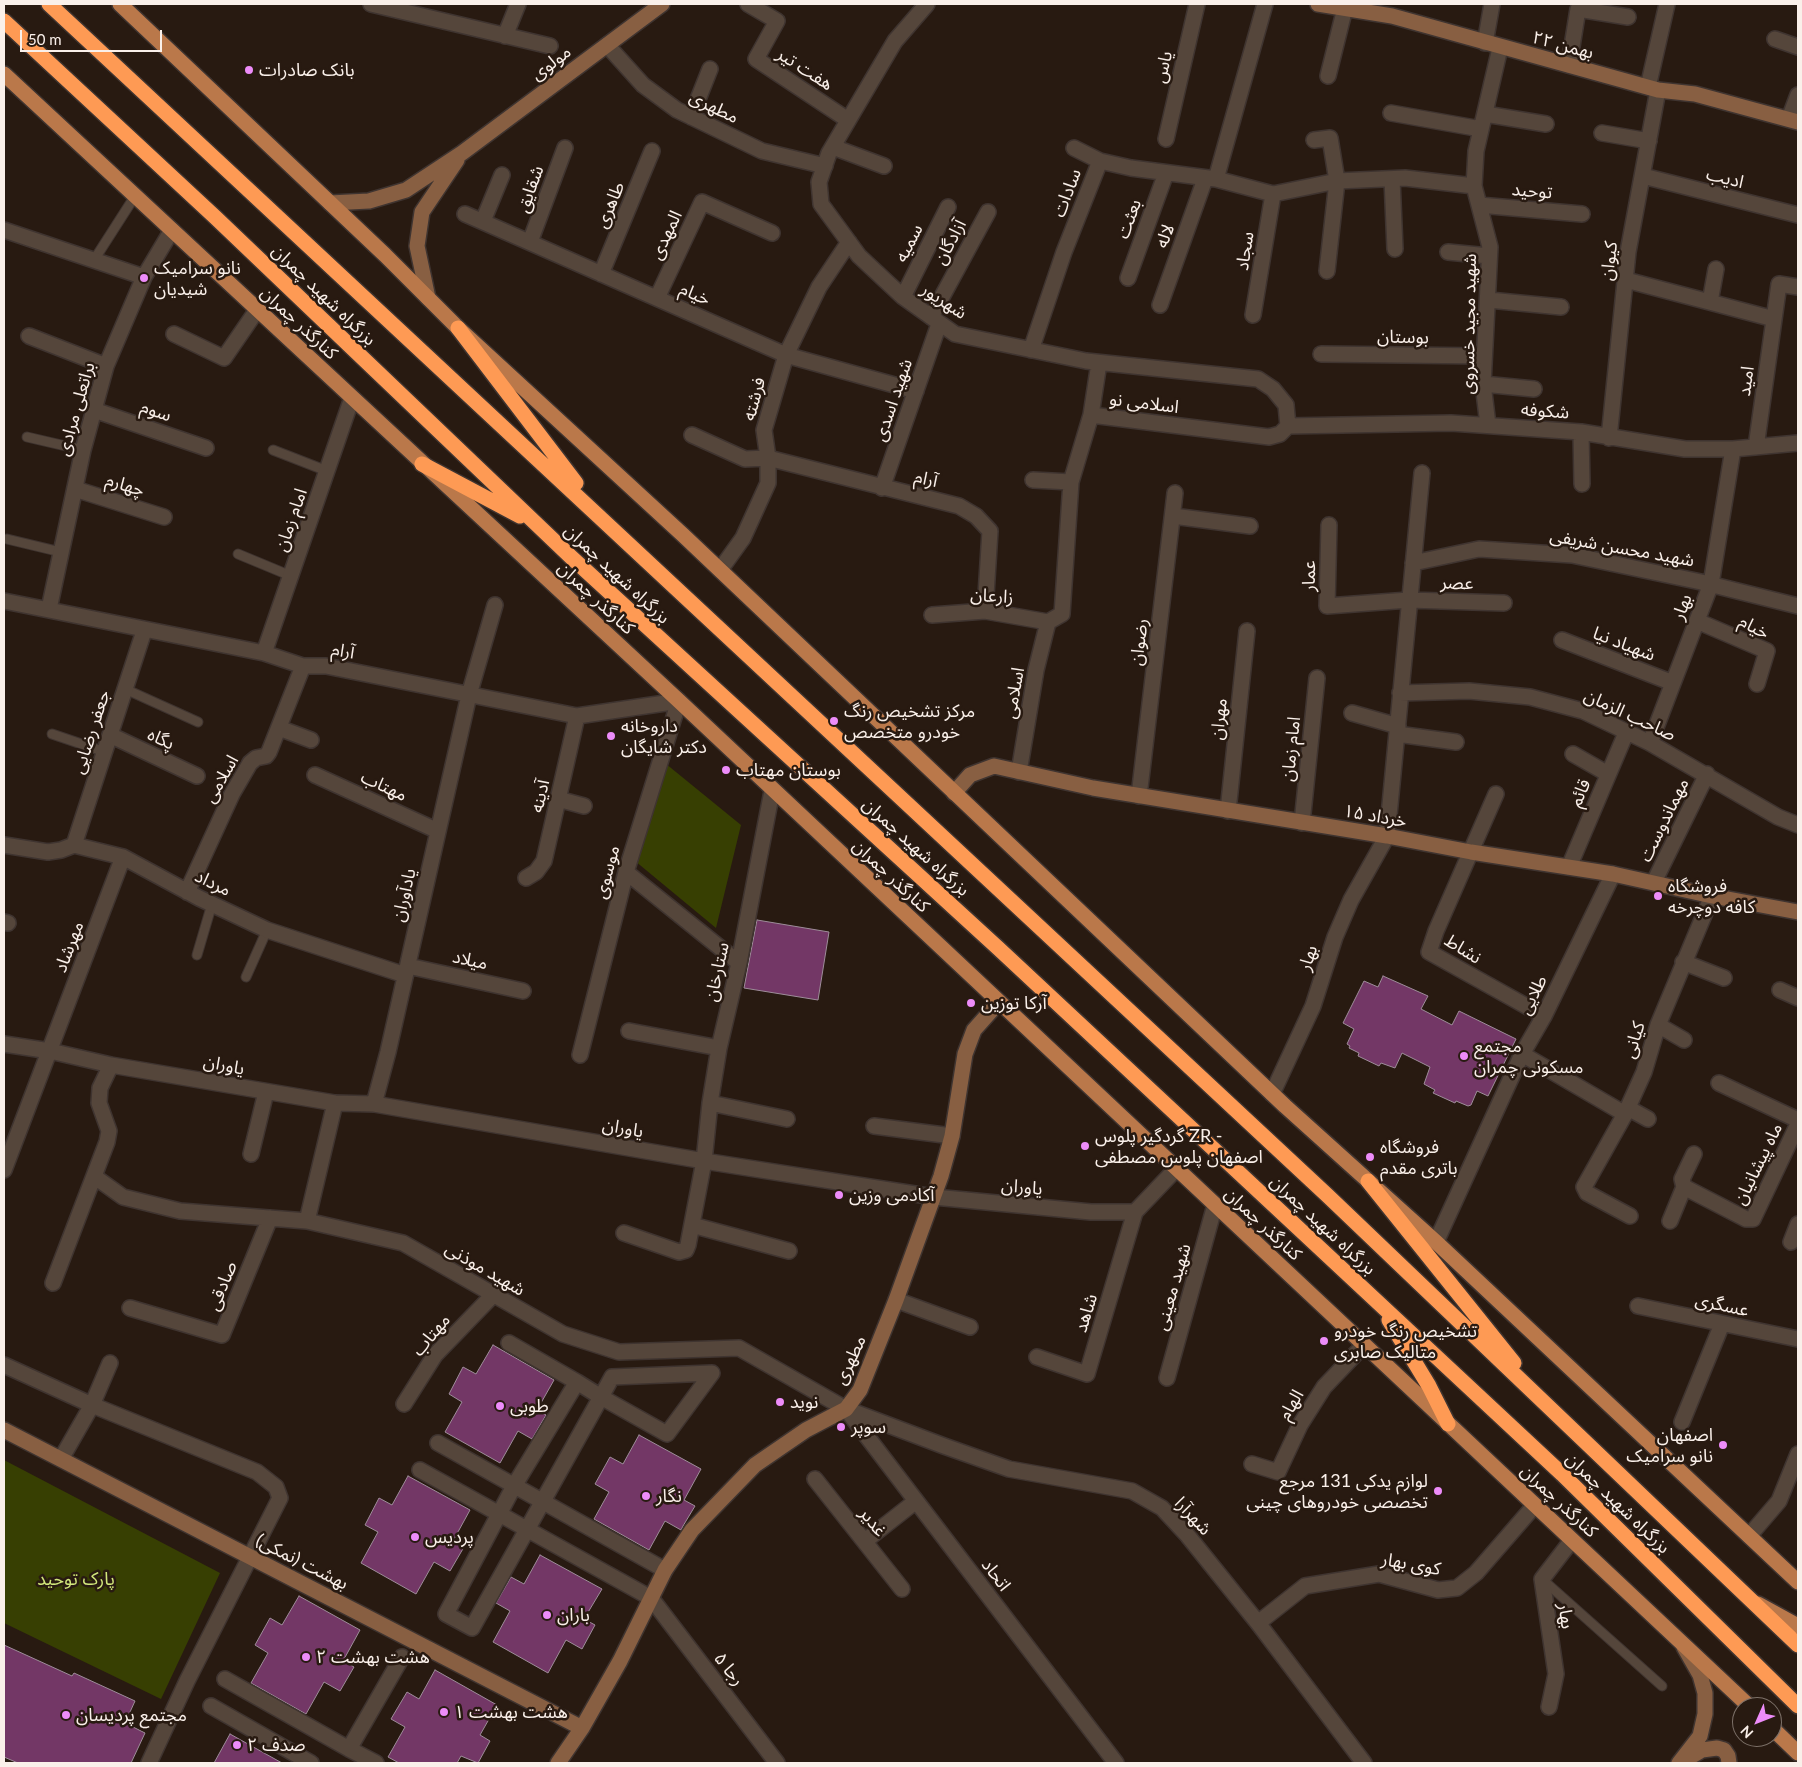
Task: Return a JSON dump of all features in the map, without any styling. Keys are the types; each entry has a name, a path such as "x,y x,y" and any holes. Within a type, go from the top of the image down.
{"highway":[{"name":"بزرگراه شهید چمران","path":"49,4 1328,1196 1798,1645"},
{"name":"بزرگراه شهید چمران","path":"4,21 215,217 537,525 998,948 1562,1474 1798,1706"},
{"path":"458,328 604,520"},
{"path":"422,464 537,525"},
{"path":"1368,1181 1551,1409"},
{"path":"1379,1303 1429,1386 1448,1424"}],"main road":[{"path":"120,4 330,203 458,328 720,570 1272,1094 1436,1242 1749,1536 1795,1576"},
{"name":"کنارگذر چمران","path":"4,74 679,701 772,791 1739,1697"},
{"path":"1750,1599 1798,1626"},
{"path":"1782,1738 1798,1753"}],"street":[{"path":"371,4 550,46"},
{"path":"505,36 518,4"},
{"name":"مولوی","path":"330,203 369,201 406,190 462,153 662,4"},
{"name":"هفت تیر","path":"748,4 777,22 756,59 848,120"},
{"name":"شهریور","path":"927,4 895,41 833,147 819,182 822,204 858,256 903,296 955,334 1099,363 1258,379 1273,389 1286,405 1288,426"},
{"name":"یاس","path":"1166,139 1197,4"},
{"path":"1211,179 1265,4"},
{"name":"۲۲ بهمن","path":"1318,4 1392,16 1492,46 1653,88 1695,94 1794,120"},
{"name":"شهید مجید خسروی","path":"1488,425 1483,384 1489,300 1490,247 1474,186 1476,151 1485,114 1492,46 1492,4"},
{"name":"کیوان","path":"1609,438 1626,280 1649,141 1653,88 1667,4"},
{"path":"1328,76 1345,8"},
{"path":"1568,65 1578,9 1628,16"},
{"path":"1775,39 1798,47"},
{"name":"مطهری","path":"607,45 643,85 677,110 762,151 825,166"},
{"path":"691,117 710,69"},
{"path":"1794,120 1798,95"},
{"path":"1391,113 1481,130"},
{"path":"1485,114 1546,124"},
{"path":"1602,132 1649,141"},
{"path":"1314,140 1330,138 1337,181 1328,271"},
{"path":"833,147 884,166"},
{"name":"شقایق","path":"530,242 565,148"},
{"path":"1074,148 1100,161"},
{"name":"طاهری","path":"601,274 652,151"},
{"name":"مولوی","path":"428,298 417,246 422,212 462,153"},
{"name":"سادات","path":"1030,350 1064,252 1100,161 1131,168 1211,179 1273,194 1337,181 1405,178 1474,186"},
{"name":"بعثت","path":"1128,278 1166,173"},
{"path":"483,221 502,175"},
{"name":"ادیب","path":"1643,176 1798,215"},
{"name":"لاله","path":"1160,305 1211,179"},
{"path":"1392,179 1395,249"},
{"name":"سجاد","path":"1253,315 1273,194"},
{"name":"المهدی","path":"657,298 702,202 772,233"},
{"name":"توحید","path":"1479,205 1582,214"},
{"name":"سمیه","path":"903,296 948,206"},
{"name":"آزادگان","path":"935,320 988,212"},
{"name":"خیام","path":"465,214 786,355 916,391"},
{"path":"4,230 144,276"},
{"name":"براتعلی مرادی","path":"49,609 83,450 106,366 144,276 172,230"},
{"name":"فرشته","path":"720,570 743,538 768,483 768,458 764,430 786,355 819,287 849,242"},
{"path":"1448,252 1489,256"},
{"path":"1710,302 1716,269"},
{"path":"1626,280 1774,319"},
{"name":"امید","path":"1756,447 1779,284 1798,287"},
{"path":"1489,300 1561,307"},
{"path":"174,334 224,358 257,310"},
{"name":"شهید اسدی","path":"882,488 916,391 935,320"},
{"path":"29,336 106,366"},
{"name":"بوستان","path":"1321,354 1484,356"},
{"path":"1091,415 1099,363"},
{"path":"1483,384 1534,389"},
{"name":"امام زمان","path":"264,653 352,398"},
{"name":"سوم","path":"94,410 206,448"},
{"name":"اسلامی نو","path":"1048,622 1062,614 1071,482 1091,415 1268,436 1280,434 1288,426"},
{"name":"شکوفه","path":"1288,426 1451,423 1488,425 1580,432 1686,449 1733,449 1798,443"},
{"path":"1580,432 1582,484"},
{"name":"آرام","path":"692,435 745,459 768,458 959,506 976,516 990,531 984,611"},
{"name":"بهار","path":"1650,743 1711,584 1733,449"},
{"path":"1387,836 1422,473"},
{"path":"1033,480 1071,482"},
{"name":"چهارم","path":"75,489 164,516"},
{"name":"رضوان","path":"1139,796 1173,516 1174,493"},
{"path":"1173,516 1250,526"},
{"name":"عمار","path":"1328,525 1327,606 1409,600"},
{"name":"شهید محسن شریفی","path":"1413,563 1479,549 1572,555 1711,584 1798,606"},
{"name":"عصر","path":"1409,600 1504,603"},
{"name":"آرام","path":"4,601 49,609 144,631 264,653 303,666 326,666 577,716 679,701"},
{"name":"یادآوران","path":"374,1104 388,1052 469,695 495,606"},
{"name":"زارعان","path":"932,615 984,611 1048,622"},
{"name":"خیام","path":"1697,621 1767,651 1757,684"},
{"name":"اسلامی","path":"1019,772 1036,670 1048,622"},
{"name":"جعفر رضایی","path":"74,845 144,631"},
{"name":"مهران","path":"1228,811 1247,631"},
{"name":"شهیاد نیا","path":"1562,640 1673,683"},
{"name":"اسلامی","path":"187,892 232,794 252,760 266,756 303,666"},
{"name":"امام زمان","path":"1302,823 1317,678"},
{"name":"صاحب الزمان","path":"1400,693 1469,691 1530,697 1583,711 1650,743 1707,774 1778,817 1797,820"},
{"name":"موسوی","path":"580,1054 626,872 679,701"},
{"path":"1352,713 1397,730 1456,742"},
{"name":"آدینه","path":"526,878 536,872 544,860 577,716"},
{"path":"279,728 310,740"},
{"name":"قائم","path":"1569,867 1626,733"},
{"name":"پگاه","path":"110,735 197,776"},
{"path":"1573,754 1608,774"},
{"name":"۱۵ خرداد","path":"954,793 970,775 994,766 1139,796 1613,874 1712,896 1798,912"},
{"name":"مهتاب","path":"315,774 438,831"},
{"name":"مهماندوست","path":"1654,882 1707,774"},
{"name":"ستارخان","path":"624,1233 680,1252 686,1250 688,1245 704,1161 710,1103 719,1048 739,963 772,791"},
{"path":"1471,852 1496,794"},
{"path":"558,799 584,806"},
{"name":"بهار","path":"1272,1094 1313,1006 1338,929 1351,900 1387,836"},
{"name":"مرداد","path":"4,845 48,852 74,845 123,857 187,892 267,930 406,971"},
{"name":"نشاط","path":"1471,852 1436,931 1429,952 1544,1016"},
{"name":"مهرشاد","path":"4,1170 123,857"},
{"path":"626,872 739,963"},
{"name":"طلایی","path":"1436,1242 1522,1054 1544,1016 1613,874"},
{"name":"کیانی","path":"1630,1216 1585,1191 1584,1187 1627,1111 1644,1072 1658,1025 1712,896"},
{"path":"1683,962 1724,978"},
{"name":"میلاد","path":"406,971 523,991"},
{"path":"1780,990 1798,998"},
{"name":"مطهری","path":"558,1763 582,1728 620,1660 665,1570 692,1530 755,1465 806,1430 846,1409 860,1390 934,1197 952,1136 968,1046 974,1030 999,1002"},
{"path":"1658,1025 1684,1040"},
{"path":"629,1031 719,1048"},
{"path":"4,1044 50,1051"},
{"name":"یاوران","path":"50,1051 111,1065 266,1092 335,1103 374,1104 704,1161 934,1197 1091,1212 1136,1212"},
{"path":"1522,1054 1627,1111 1648,1119"},
{"path":"53,1283 95,1177 108,1137 109,1131 99,1102 100,1088 111,1065"},
{"path":"1719,1083 1798,1120"},
{"path":"251,1154 266,1092"},
{"path":"307,1221 335,1103"},
{"path":"710,1103 787,1119"},
{"name":"ماه پیشانیان","path":"1684,1187 1750,1220 1753,1219 1798,1124"},
{"path":"874,1126 952,1136"},
{"path":"1670,1221 1684,1187 1682,1180 1694,1154"},
{"path":"1136,1212 1176,1170"},
{"name":"شهید موذنی","path":"95,1177 123,1197 170,1208 307,1221 403,1243 492,1296 562,1334 618,1352 738,1348 846,1409"},
{"name":"شهید معینی","path":"1167,1378 1215,1205"},
{"name":"شاهد","path":"1037,1357 1087,1374 1136,1212"},
{"name":"صادقی","path":"130,1308 222,1335 270,1218"},
{"path":"1791,1242 1798,1224"},
{"path":"692,1225 789,1251"},
{"name":"مهتاب","path":"404,1404 435,1356 492,1296"},
{"path":"896,1300 970,1327"},
{"name":"عسگری","path":"1638,1306 1798,1339"},
{"path":"1682,1422 1722,1324"},
{"path":"509,1343 577,1382 601,1397 667,1434 712,1373 612,1377 601,1397 542,1502 472,1628 446,1614 514,1486 577,1382"},
{"name":"الهام","path":"1252,1464 1278,1472 1300,1425 1324,1387 1364,1344"},
{"path":"62,1459 92,1405 110,1363"},
{"path":"4,1364 92,1405 257,1472 276,1488 280,1498 252,1557 187,1681 149,1763"},
{"name":"اتحاد","path":"846,1409 1116,1763"},
{"name":"شهرآرا","path":"846,1409 1009,1469 1132,1491 1162,1508 1258,1623 1364,1763"},
{"name":"بهشت (نمکی)","path":"4,1430 582,1728"},
{"path":"438,1444 665,1570"},
{"path":"1749,1536 1779,1500 1798,1454"},
{"path":"420,1470 651,1598"},
{"name":"غدیر","path":"815,1478 902,1589"},
{"path":"865,1541 916,1501"},
{"name":"کوی بهار","path":"1258,1623 1305,1586 1380,1574 1438,1590 1457,1588 1476,1573 1536,1505"},
{"path":"1542,1579 1572,1540"},
{"name":"بهار","path":"1542,1579 1556,1674 1548,1708"},
{"name":"رجا ۵","path":"651,1598 777,1763"},
{"path":"1679,1640 1700,1675 1705,1693 1705,1714 1700,1736 1679,1763"},
{"path":"349,1749 402,1657"},
{"path":"226,1679 376,1763"},
{"path":"211,1706 311,1763"},
{"path":"1679,1763 1702,1750 1717,1748 1724,1750 1728,1756 1729,1763"}],"lane":[{"path":"94,260 135,196"},
{"path":"27,437 83,450"},
{"path":"273,450 327,471"},
{"path":"7,539 61,552"},
{"path":"238,554 291,576"},
{"path":"125,689 198,722"},
{"path":"52,734 105,752"},
{"path":"197,955 212,904"},
{"path":"246,977 267,930"},
{"path":"1542,1579 1662,1686"}],"green space":[{"path":"660,759 741,825 716,928 629,856"},
{"name":"پارک توحید","path":"4,1460 220,1573 161,1699 4,1623"}],"building":[{"path":"757,920 829,932 818,1000 744,988"},
{"path":"1383,976 1428,996 1421,1009 1452,1025 1459,1011 1516,1039 1488,1096 1477,1091 1471,1105 1468,1106 1456,1101 1455,1103 1433,1093 1435,1090 1424,1084 1430,1067 1402,1053 1395,1068 1381,1063 1379,1066 1358,1056 1359,1053 1349,1048 1350,1046 1347,1044 1354,1029 1343,1023 1364,981 1378,987"},
{"name":"طوبی","path":"493,1345 554,1380 537,1410 546,1415 532,1439 518,1431 500,1463 445,1432 462,1402 449,1394 463,1367 476,1374"},
{"name":"نگار","path":"639,1435 701,1469 684,1500 695,1506 681,1530 665,1521 649,1550 594,1519 609,1492 595,1484 610,1457 623,1464"},
{"name":"پردیس","path":"408,1476 470,1510 453,1541 464,1547 450,1571 434,1562 416,1594 361,1563 378,1532 365,1525 379,1498 392,1505"},
{"name":"باران","path":"540,1555 602,1589 584,1619 595,1625 582,1649 566,1640 548,1673 493,1642 510,1611 496,1603 511,1577 524,1584"},
{"name":"هشت بهشت ۲","path":"299,1596 360,1630 343,1661 354,1667 340,1691 324,1682 306,1714 251,1683 268,1653 255,1645 270,1618 282,1625"},
{"name":"مجتمع پردیسان","path":"4,1645 72,1676 74,1673 135,1701 125,1723 145,1733 131,1763 18,1763 4,1757"},
{"name":"هشت بهشت ۱","path":"435,1670 497,1705 480,1735 490,1741 478,1763 461,1756 457,1763 399,1763 388,1757 405,1727 391,1719 407,1692 419,1699"},
{"name":"صدف ۲","path":"230,1734 282,1763 214,1763"}],"place":[{"name":"بانک صادرات","path":"249,70"},
{"name":"نانو سرامیک شیدیان","path":"144,278"},
{"name":"مرکز تشخیص رنگ خودرو متخصص","path":"834,721"},
{"name":"داروخانه دکتر شایگان","path":"611,736"},
{"name":"بوستان مهتاب","path":"726,770"},
{"name":"فروشگاه کافه دوچرخه","path":"1658,896"},
{"name":"آرکا توزین","path":"971,1003"},
{"name":"مجتمع مسکونی چمران","path":"1464,1056"},
{"name":"گردگیر پلوس ZR - اصفهان پلوس مصطفی","path":"1085,1146"},
{"name":"فروشگاه باتری مقدم","path":"1370,1157"},
{"name":"آکادمی وزین","path":"839,1195"},
{"name":"تشخیص رنگ خودرو متالیک صابری","path":"1324,1341"},
{"name":"نوید","path":"780,1402"},
{"name":"طوبی","path":"500,1406"},
{"name":"سوپر","path":"841,1427"},
{"name":"اصفهان نانو سرامیک","path":"1723,1445"},
{"name":"لوازم یدکی 131 مرجع تخصصی خودروهای چینی","path":"1438,1491"},
{"name":"نگار","path":"646,1496"},
{"name":"پردیس","path":"415,1537"},
{"name":"باران","path":"547,1615"},
{"name":"هشت بهشت ۲","path":"306,1657"},
{"name":"هشت بهشت ۱","path":"444,1712"},
{"name":"مجتمع پردیسان","path":"66,1715"},
{"name":"صدف ۲","path":"237,1745"}]}
